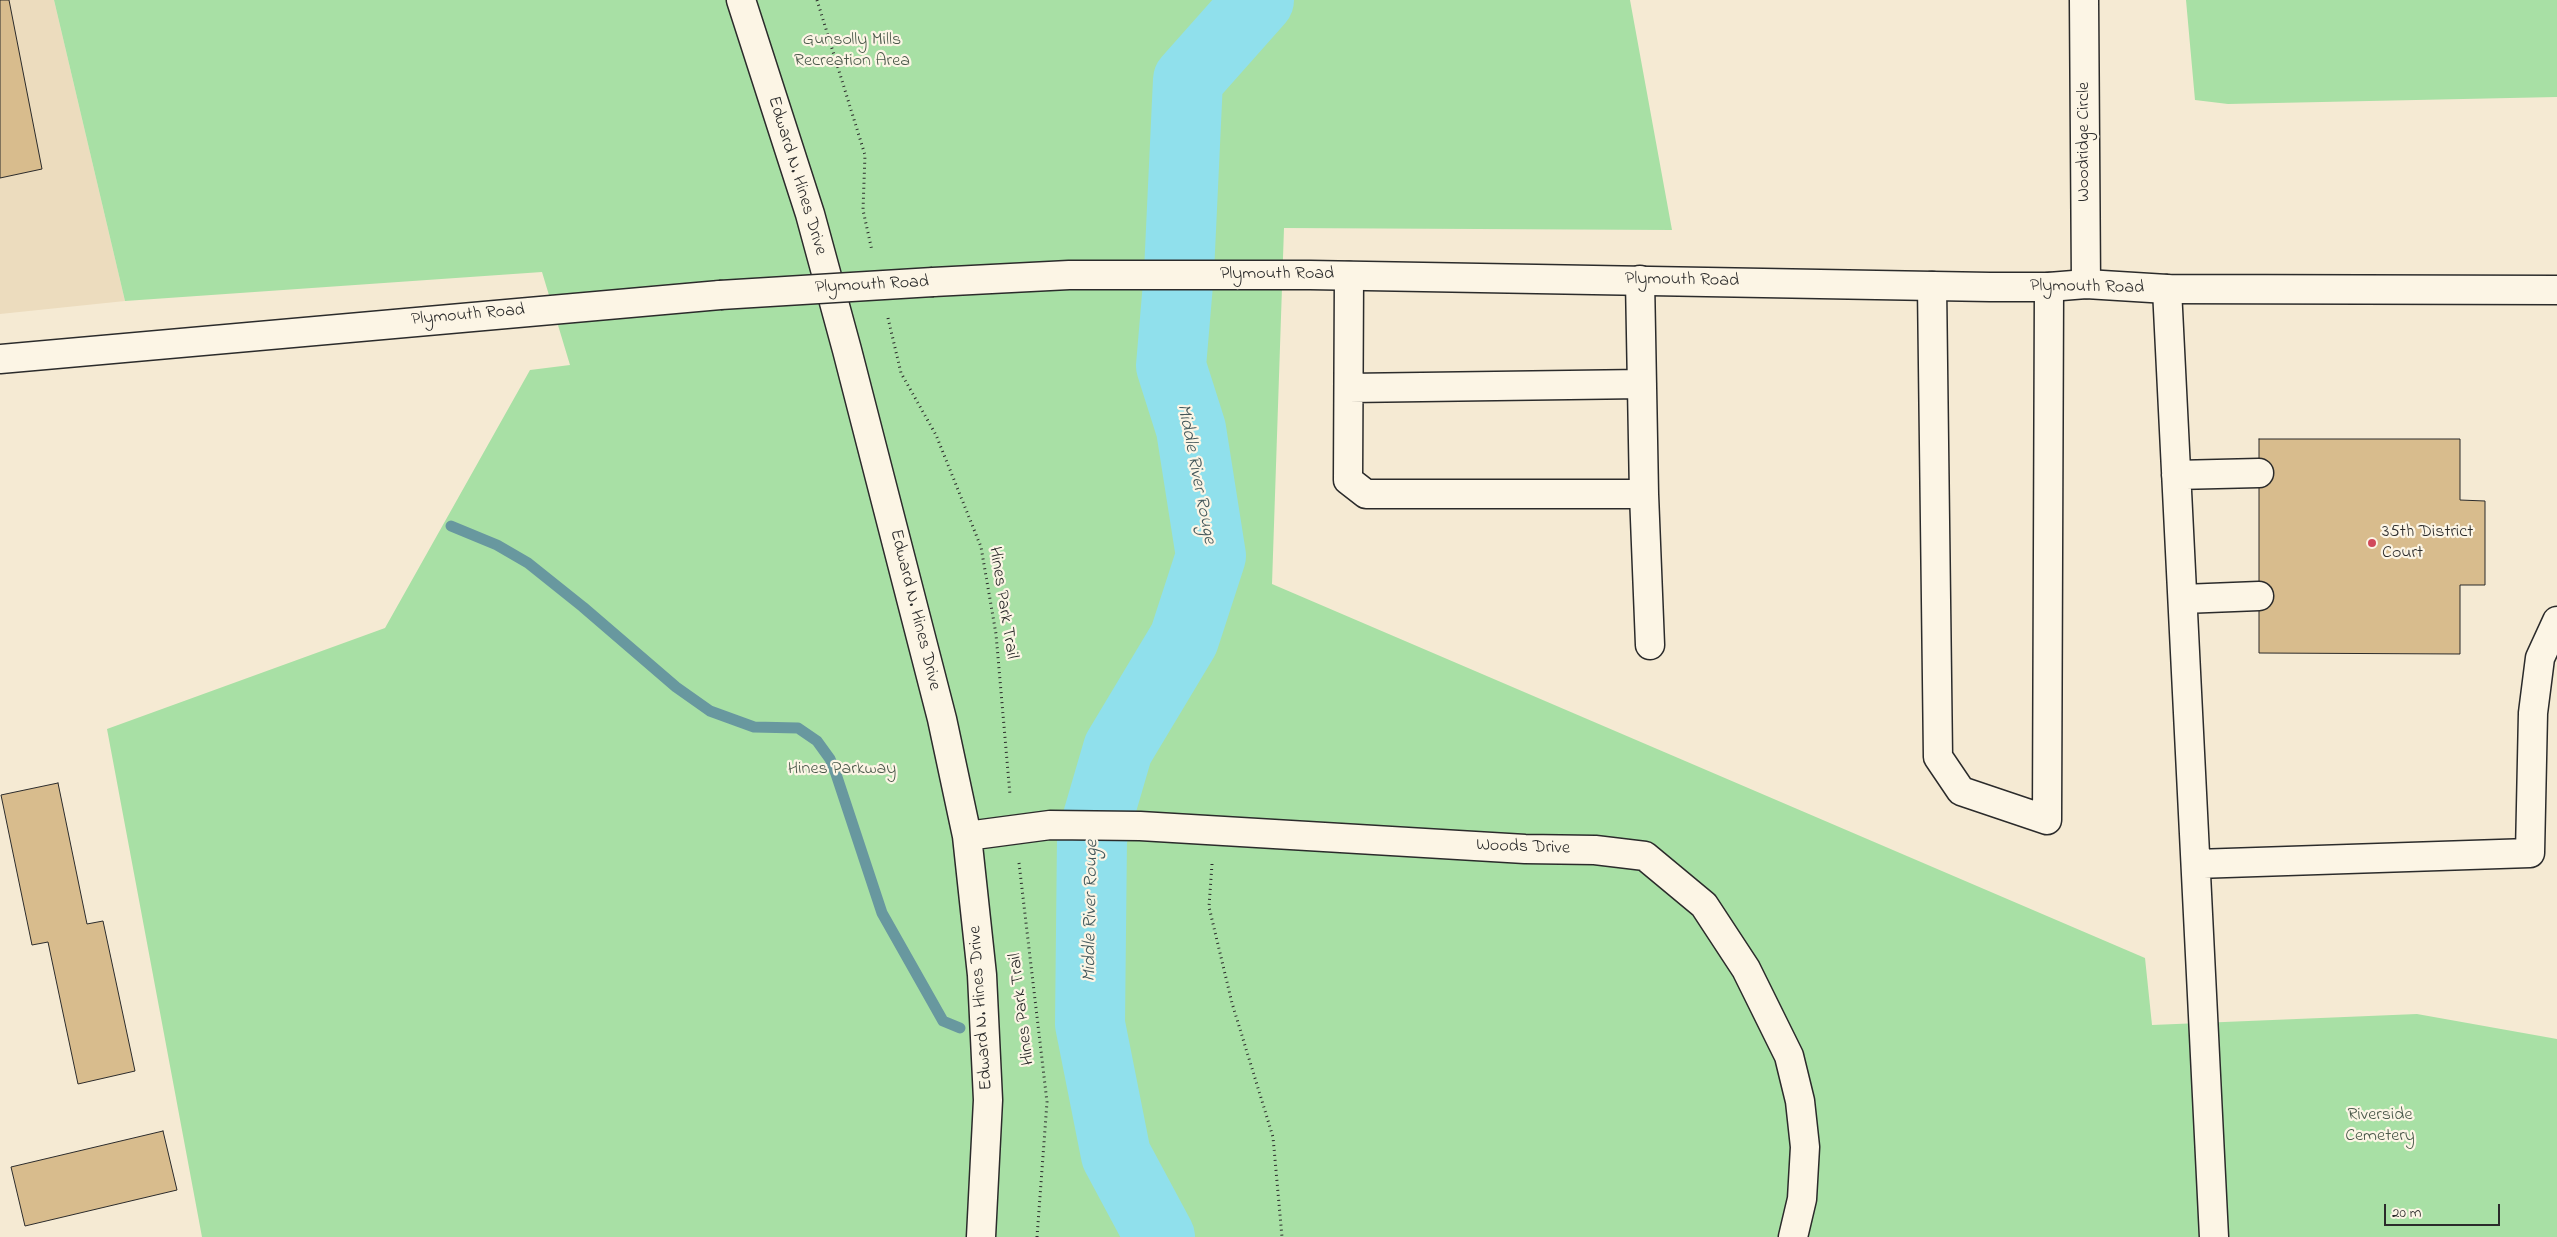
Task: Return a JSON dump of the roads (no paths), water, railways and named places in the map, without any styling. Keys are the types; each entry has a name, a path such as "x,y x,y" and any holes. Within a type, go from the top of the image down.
{"street":[{"name":"Edward N. Hines Drive","path":"741,0 810,214 942,719 967,836 982,975 988,1100 981,1237"},
{"name":"Woodridge Circle","path":"2084,0 2086,284"},
{"name":"Plymouth Road","path":"0,359 720,295 1069,275 1310,275 1932,286 2049,287 2086,284 2167,289 2557,290"},
{"path":"1349,276 1348,480 1366,494 1644,494"},
{"path":"1640,280 1644,494 1650,645"},
{"path":"1932,286 1938,757 1961,791 2047,820 2049,287"},
{"path":"2167,289 2214,1237"},
{"path":"1349,388 1642,384"},
{"path":"2176,475 2259,474"},
{"path":"2183,599 2259,596"},
{"path":"2196,864 2530,853 2533,713 2540,658 2557,620"},
{"name":"Woods Drive","path":"967,836 1050,825 1140,826 1525,849 1595,850 1646,856 1704,905 1746,969 1789,1056 1800,1101 1805,1147 1802,1199 1793,1237"}],"waterway":[{"name":"Middle River Rouge","path":"1160,1237 1116,1155 1090,1024 1092,838 1118,749 1184,639 1211,556 1191,429 1171,366 1179,272 1188,80 1259,0"},
{"path":"451,526 497,545 528,563 583,607 676,687 710,711 754,727 798,728 817,741 830,759 836,774 882,913 943,1021 960,1028"}],"place":[{"name":"35th District Court","path":"2372,543"}],"park label":[{"name":"Gunsolly Mills Recreation Area","path":"852,51"},
{"name":"Hines Parkway","path":"842,770"},
{"name":"Riverside Cemetery","path":"2380,1126"}]}
